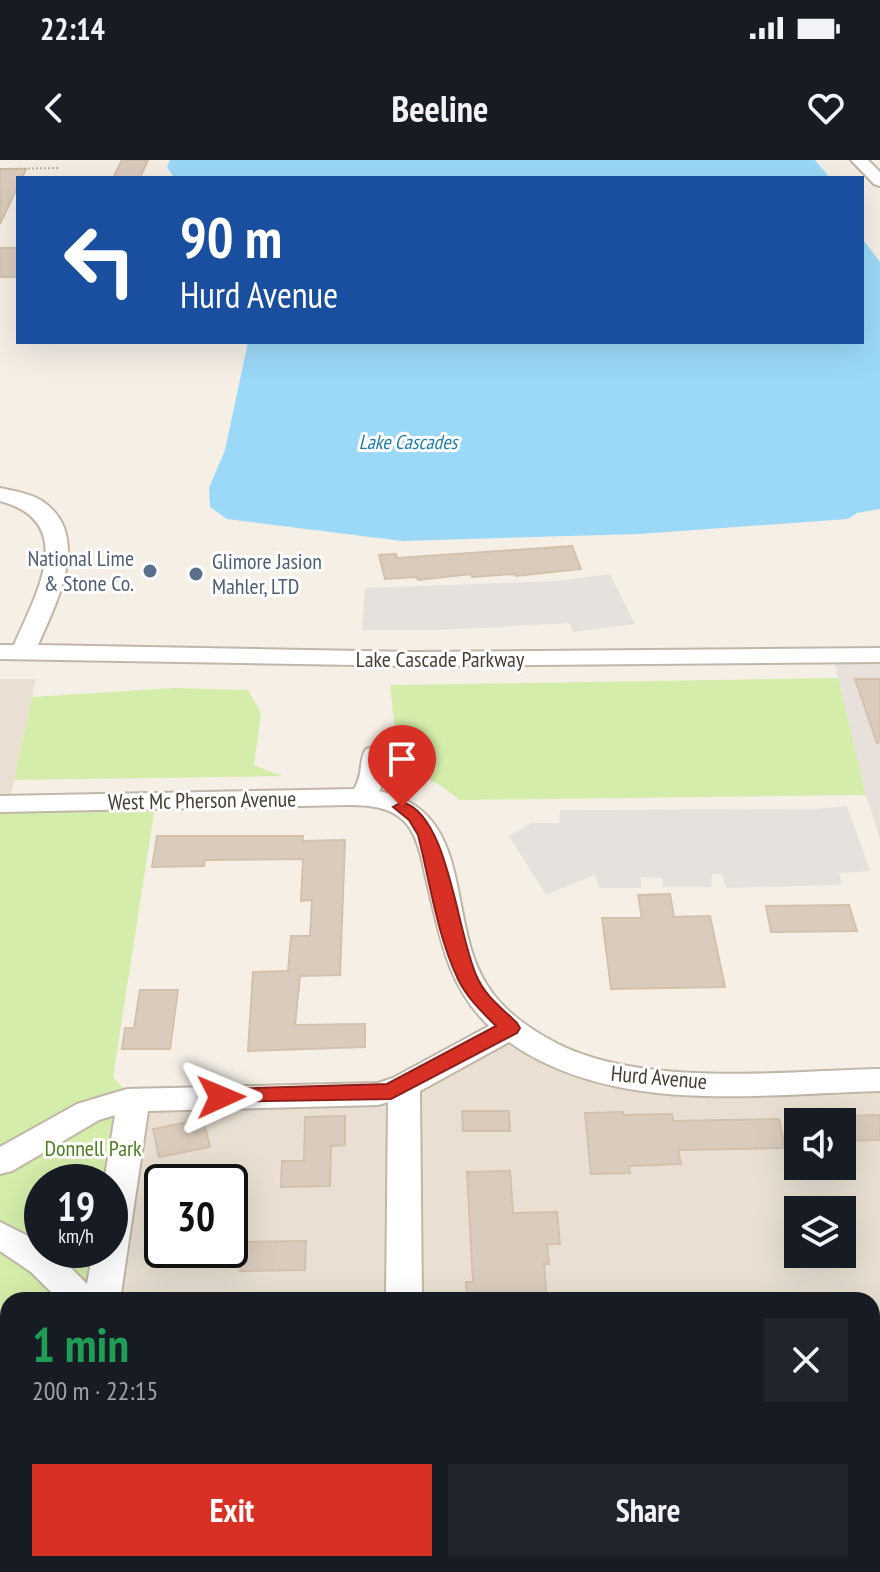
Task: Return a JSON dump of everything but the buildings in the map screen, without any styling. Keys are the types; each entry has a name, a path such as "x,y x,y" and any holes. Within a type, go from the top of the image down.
{"street":[{"path":"859,160 880,181"},
{"path":"0,494 34,505 53,524 58,535 57,559 12,652"},
{"name":"Lake Cascade Parkway","path":"12,652 414,659 880,655"},
{"path":"362,797 375,777 375,755"},
{"name":"West Mc Pherson Avenue","path":"0,804 362,797 402,807"},
{"name":"Hurd Avenue","path":"402,807 416,817 427,835 456,946 467,978 480,999 510,1028 560,1058 624,1077 697,1082 880,1080"},
{"path":"0,1162 88,1112 134,1100 378,1094 404,1086 510,1028"},
{"path":"404,1086 404,1292"},
{"path":"103,1292 134,1100"},
{"path":"0,1235 23,1248 68,1283 73,1292"}],"path":[{"path":"0,169 58,168"}],"shaded area":[{"path":"610,574 635,624 573,632 570,623 440,630 362,630 365,588 557,581"},
{"path":"880,655 880,839 866,795 833,657"},
{"path":"0,679 36,679 9,804 0,804"},
{"path":"847,806 870,871 839,873 842,885 726,888 722,874 712,874 711,887 663,887 662,878 641,877 641,888 599,888 595,875 546,895 509,836 532,823 559,823 560,810 816,809"},
{"path":"510,1028 590,1069 880,1080 880,1292 103,1292 107,1268 128,1268 128,1164 124,1164 134,1100 378,1094"}],"green space":[{"path":"838,678 866,795 459,800 429,780 394,772 394,767 412,764 410,758 398,758 390,685"},
{"path":"175,688 248,690 261,713 254,765 282,776 14,780 32,697"},
{"name":"Donnell Park","path":"156,800 113,1077 134,1100 124,1164 24,1164 24,1268 107,1268 103,1292 0,1292 0,804"}],"water":[{"path":"170,160 815,160 828,176 173,176 167,167"},
{"name":"Lake Cascades","path":"864,241 880,262 880,509 857,513 848,519 639,534 402,541 227,519 210,507 209,488 225,450 248,344 864,344"}],"place":[{"name":"National Lime & Stone Co.","path":"150,571"},
{"name":"Glimore Jasion Mahler, LTD","path":"196,574"}],"route":[{"path":"221,1097 378,1094 391,1091 510,1028 480,999 467,978 427,835 416,817 402,807"}]}
